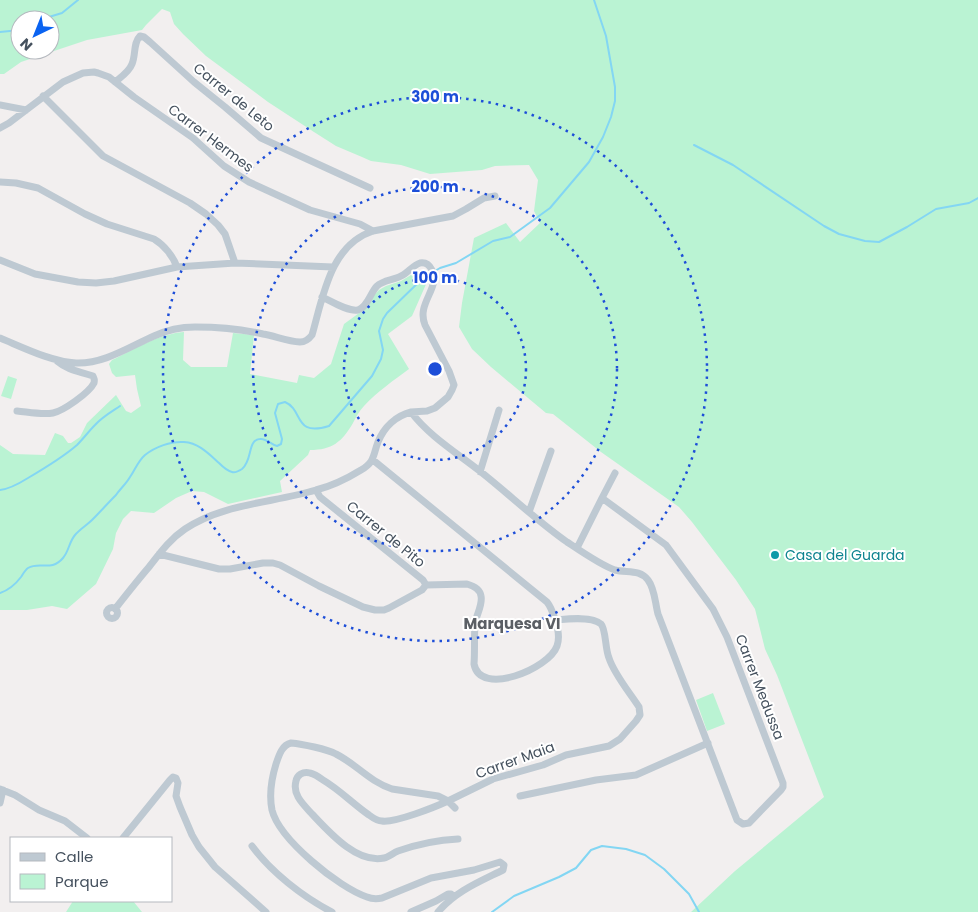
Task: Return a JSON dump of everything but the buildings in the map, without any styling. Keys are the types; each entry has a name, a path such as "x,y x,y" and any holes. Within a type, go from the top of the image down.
{"street":[{"name":"Carrer de Leto","path":"115,82 130,67 137,39 142,36 261,138 370,188"},
{"name":"Carrer Hermes","path":"0,128 69,78 89,72 102,74 193,138 232,171 249,182 310,210 360,224 373,231"},
{"path":"43,96 102,156 190,203 206,214 225,234 235,263"},
{"path":"0,105 26,110"},
{"path":"0,182 16,183 38,188 107,224 154,239 171,256 177,267"},
{"path":"0,338 56,359 74,363 91,361 116,354 155,335 176,329 204,327 236,329 298,342 304,341 312,335 322,297 333,267 340,255 360,237 373,231 453,216 484,198 495,196"},
{"path":"0,260 34,274 96,283 114,281 177,267 235,263 333,267"},
{"path":"115,609 167,544 184,529 208,517 241,506 316,490 355,474 367,467 373,460 379,440 387,428 399,417 411,412 435,408 448,397 454,385 423,318 423,309 434,282 434,273 426,264 418,264 400,277 376,286 366,303 358,310 350,310 322,297"},
{"path":"17,411 50,414 56,412 85,394 93,384 93,376 72,370 56,359"},
{"path":"480,472 499,410"},
{"name":"Carrer Medussa","path":"411,412 420,423 443,443 556,535 612,569 641,573 649,581 658,614 737,820 747,824 783,787 783,783 722,625 713,608 666,545 602,498"},
{"path":"529,512 551,451"},
{"path":"373,460 547,602 556,620"},
{"path":"577,548 615,473"},
{"name":"Carrer de Pito","path":"316,490 320,497 423,580 426,585 467,584 479,591 481,601 475,626 475,668 482,676 490,679 500,679 519,675 547,661 555,652 558,643 556,620"},
{"path":"159,554 219,569 273,563 349,601 375,610 389,608 422,590 426,585"},
{"name":"Carrer Maia","path":"448,801 493,779 539,766 566,755 609,746 620,739 639,718 640,707 610,660 602,625 588,620 556,620"},
{"path":"438,912 454,897 479,881 502,870 504,865 500,862 474,870 431,878 382,898 365,897 326,874 294,844 280,825 274,814 272,804 271,791 274,773 284,747 291,743 337,754 386,787 438,796 448,801 455,808"},
{"path":"520,796 596,780 636,775 708,743"},
{"path":"448,801 391,821 381,821 370,816 335,787 312,773 304,772 297,778 295,784 298,798 314,816 347,847 362,855 385,858 398,851 437,840 458,839"},
{"path":"124,837 171,778 176,778 178,783 176,796 199,847 215,867 266,912"},
{"path":"0,804 2,789 65,822 86,837"},
{"path":"252,846 262,859 293,886 332,912"},
{"path":"411,912 448,894 454,897"}],"green space":[{"path":"0,0 978,0 978,912 691,912 735,871 824,797 777,675 765,649 755,609 736,580 692,522 679,507 601,452 553,414 546,413 491,367 472,349 459,327 474,238 506,223 520,242 540,223 534,211 538,180 529,165 495,166 482,170 430,174 401,165 371,161 336,146 268,102 206,56 174,24 170,12 162,9 142,30 87,40 60,49 60,10 10,10 10,60 27,60 4,74 0,74"},
{"path":"416,272 423,274 427,282 412,316 388,334 409,369 364,406 349,430 336,444 318,450 310,450 308,455 280,481 282,492 228,504 204,492 192,491 176,498 154,513 131,511 123,519 116,533 113,549 96,584 67,609 52,606 27,610 0,610 0,445 13,454 45,455 55,433 63,436 68,443 71,443 80,437 87,423 116,395 126,411 131,413 141,406 135,375 116,377 112,373 109,364 112,360 147,343 174,333 184,332 183,360 191,367 227,367 233,333 254,335 250,374 297,383 299,375 314,378 331,364 344,324 366,308 379,290 401,281"},
{"path":"8,376 17,379 11,399 1,396"},
{"path":"713,693 725,724 707,731 696,700"},
{"path":"72,902 134,902 142,912 66,912"}],"waterway":[{"path":"60,14 78,0"},
{"path":"435,271 456,263 493,241 510,237 550,208 589,162 603,137 615,101 615,87 606,36 594,0"},
{"path":"0,32 10,31"},
{"path":"694,145 733,165 824,226 839,234 865,241 879,242 936,209 969,203 978,198"},
{"path":"0,593 14,585 28,568 59,562 67,552 75,535 116,495 140,460 153,449 174,442 194,444 203,449 225,468 234,472 242,469 248,461 251,447 256,440 264,440 277,446 281,444 282,439 275,413 278,404 285,402 291,406 304,425 310,428 329,426 372,376 381,359 383,350 379,331 383,319 422,279 431,273"},
{"path":"0,490 18,484 59,459 77,445 101,420 120,406"},
{"path":"492,912 514,896 576,868 591,850 602,846 626,849 645,855 664,869 689,894 699,912"}],"place":[{"name":"Casa del Guarda","path":"775,555"}],"district":[{"name":"Marquesa VI","path":"512,624"}]}
